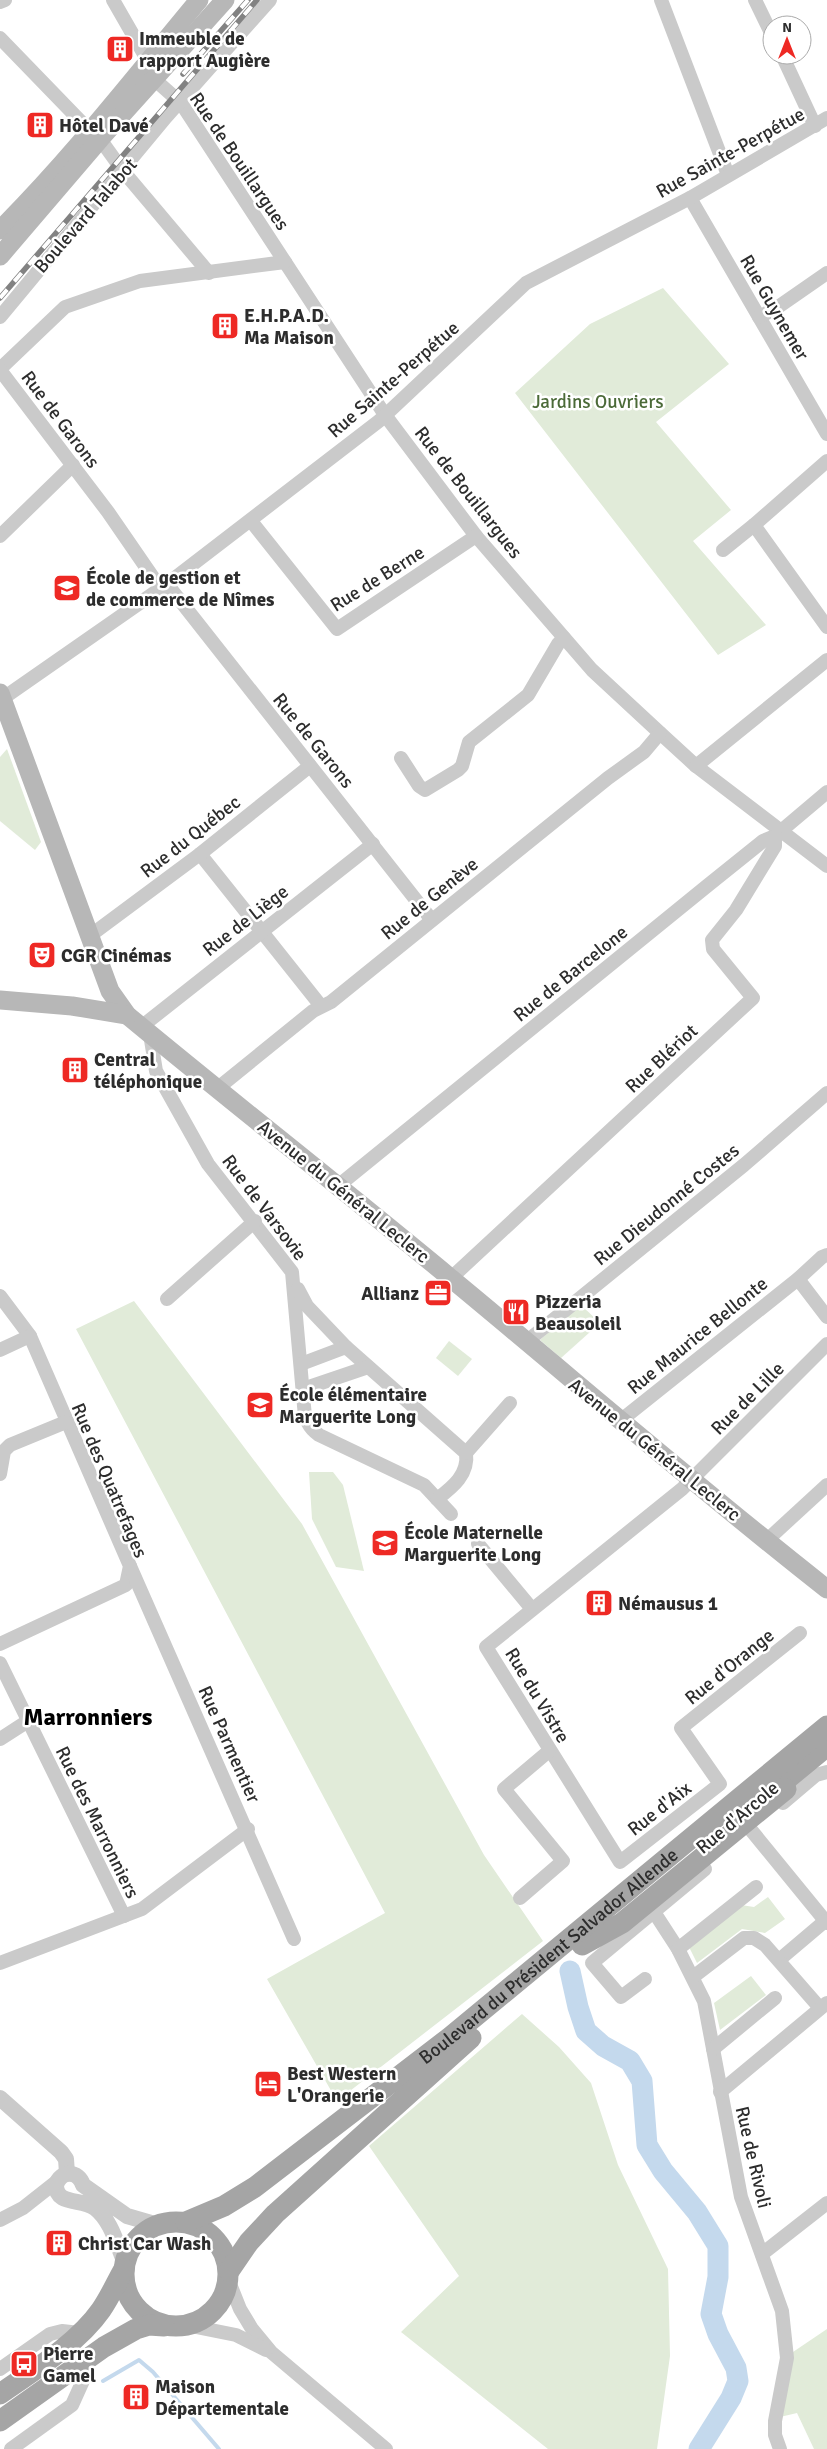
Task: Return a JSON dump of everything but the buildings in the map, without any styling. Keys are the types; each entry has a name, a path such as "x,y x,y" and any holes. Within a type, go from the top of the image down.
{"main road":[{"name":"Boulevard Talabot","path":"151,70 199,0"},
{"name":"Boulevard Talabot","path":"0,256 95,135 151,70 226,0"},
{"name":"Boulevard Talabot","path":"0,230 95,135"},
{"name":"Avenue du Général Leclerc","path":"1,696 91,935 110,991 139,1025 451,1278 766,1541 827,1588"},
{"path":"0,1000 79,1006 139,1025"},
{"path":"797,1751 809,1732 827,1715"},
{"name":"Boulevard du Président Salvador Allende","path":"186,2222 224,2206 255,2188 449,2038 827,1726"},
{"name":"Boulevard du Président Salvador Allende","path":"228,2275 249,2242 275,2214 468,2040 827,1746"},
{"path":"582,1945 622,1923 827,1756"},
{"path":"0,2394 62,2349 100,2310 124,2266 128,2253 139,2237 158,2225 169,2222 186,2222 203,2229 216,2240 226,2256 228,2275 225,2293 216,2308 204,2318 180,2326 149,2325 136,2329 88,2358 0,2421"},
{"path":"124,2266 126,2290 138,2310 154,2322 180,2326"}],"street":[{"path":"0,2 4,0"},
{"name":"Rue de Bouillargues","path":"113,0 151,70 182,103 386,415 476,536 592,670 660,734 778,833 827,866"},
{"name":"Boulevard Talabot","path":"0,317 124,171 166,118 182,103 270,0"},
{"path":"661,0 728,175"},
{"path":"755,0 762,15"},
{"path":"0,38 95,135 210,273"},
{"path":"787,65 815,126"},
{"name":"Rue Sainte-Perpétue","path":"1,696 164,587 386,415 526,283 690,198 827,118"},
{"name":"Rue Guynemer","path":"690,198 827,434"},
{"path":"0,370 65,307 140,281 285,262"},
{"path":"760,317 778,307 827,273"},
{"name":"Rue de Garons","path":"0,370 164,587 373,844 431,919"},
{"path":"724,550 827,461"},
{"path":"0,536 73,465"},
{"name":"Rue de Berne","path":"251,521 337,629 476,536"},
{"path":"754,525 827,627"},
{"path":"401,758 419,786 425,790 458,770 462,766 469,742 528,695 558,644 564,638"},
{"path":"696,766 827,660"},
{"name":"Rue de Genève","path":"218,1088 321,1006 330,1002 608,778 627,766 660,734"},
{"name":"Rue du Québec","path":"91,935 200,854 310,766"},
{"name":"Rue de Barcelone","path":"338,1186 714,880 763,841 778,833 827,792"},
{"name":"Rue Blériot","path":"451,1278 753,998 713,949 712,940 736,910 775,846 778,833"},
{"name":"Rue de Liège","path":"139,1025 373,844"},
{"path":"200,854 321,1006"},
{"name":"Rue de Varsovie","path":"139,1025 156,1072 208,1164 255,1221 292,1272 295,1284 305,1418 310,1428 319,1435 424,1486 451,1514"},
{"name":"Rue Dieudonné Costes","path":"526,1342 744,1165 827,1093"},
{"path":"167,1299 255,1221"},
{"name":"Rue Maurice Bellonte","path":"620,1421 798,1279 822,1257 827,1255"},
{"path":"798,1279 827,1316"},
{"path":"295,1284 307,1306 346,1347 466,1453 468,1464 461,1476 455,1485 438,1499"},
{"name":"Rue des Quatrefages","path":"0,1296 30,1336 130,1566 126,1585 0,1644"},
{"path":"0,1350 30,1336"},
{"name":"Rue de Lille","path":"693,1479 827,1344"},
{"path":"301,1364 346,1347"},
{"path":"309,1387 368,1366"},
{"path":"466,1453 510,1404"},
{"path":"0,1474 4,1451 10,1446 66,1422"},
{"name":"Rue du Vistre","path":"620,1862 549,1751 486,1647 610,1549 693,1479"},
{"path":"766,1541 827,1485"},
{"path":"478,1544 532,1609"},
{"name":"Rue Parmentier","path":"130,1566 248,1829 294,1939"},
{"name":"Rue d'Orange","path":"720,1784 682,1728 800,1633"},
{"name":"Rue des Marronniers","path":"0,1663 124,1916"},
{"path":"0,1738 28,1721"},
{"path":"520,1898 562,1861 504,1789 549,1751"},
{"name":"Rue d'Arcole","path":"645,1979 621,1997 592,1963 816,1775 827,1772"},
{"name":"Rue d'Aix","path":"620,1862 720,1784"},
{"path":"0,1964 142,1908 248,1829"},
{"path":"751,1830 826,1922 779,1960"},
{"path":"678,1949 756,1887"},
{"name":"Rue de Rivoli","path":"654,1912 694,1977 704,2001 741,2197 782,2310 787,2358 775,2421 775,2435 780,2449"},
{"path":"694,1977 744,1938 754,1938 760,1941 824,2006 720,2092"},
{"path":"713,2049 775,1998"},
{"path":"0,2098 61,2152 66,2159 62,2178 56,2192 69,2200"},
{"path":"23,2208 62,2178 78,2176 83,2185 127,2216 158,2225"},
{"path":"69,2200 81,2194 83,2185"},
{"path":"0,2220 23,2208 47,2200 69,2200 91,2205 105,2218 124,2266"},
{"path":"762,2254 827,2203"},
{"path":"228,2275 240,2308 252,2329 271,2352 386,2449"},
{"path":"180,2326 236,2335 271,2352"},
{"path":"0,2369 50,2334 62,2331 79,2333"},
{"path":"11,2449 72,2405 86,2374 88,2358"}],"green space":[{"name":"Jardins Ouvriers","path":"663,288 729,364 656,422 731,510 693,541 766,625 718,655 515,393 590,324"},
{"path":"7,749 41,842 35,850 0,821 0,757"},
{"path":"134,1301 302,1524 484,1855 543,1941 337,2101 267,1979 385,1913 76,1329"},
{"path":"580,1304 600,1323 561,1358 540,1340"},
{"path":"449,1341 472,1359 458,1376 436,1358"},
{"path":"309,1472 333,1472 343,1485 364,1571 336,1567 312,1519"},
{"path":"768,1897 785,1919 765,1933 742,1929 697,1963 689,1947 741,1905 754,1907"},
{"path":"751,1976 766,1995 720,2030 714,2003"},
{"path":"522,2014 559,2047 591,2083 618,2165 668,2269 670,2356 657,2449 548,2449 401,2332 459,2276 369,2146"},
{"path":"827,2329 827,2449 814,2449 797,2413 780,2417 793,2352"}],"waterway":[{"path":"570,1971 578,2007 586,2031 603,2046 630,2061 642,2081 647,2145 663,2171 697,2212 718,2246 718,2277 711,2314 718,2334 736,2368 738,2381 731,2398 699,2449"},
{"path":"103,2381 139,2360 153,2372 219,2449"}],"railway":[{"path":"183,74 248,0"},
{"path":"0,298 257,0"}],"place":[{"name":"Immeuble de rapport Augière","path":"120,49"},
{"name":"Hôtel Davé","path":"40,125"},
{"name":"E.H.P.A.D. Ma Maison","path":"225,326"},
{"name":"École de gestion et de commerce de Nîmes","path":"67,588"},
{"name":"CGR Cinémas","path":"42,955"},
{"name":"Central téléphonique","path":"75,1070"},
{"name":"Allianz","path":"438,1293"},
{"name":"Pizzeria Beausoleil","path":"516,1312"},
{"name":"École élémentaire Marguerite Long","path":"260,1405"},
{"name":"École Maternelle Marguerite Long","path":"385,1543"},
{"name":"Némausus 1","path":"599,1603"},
{"name":"Best Western L'Orangerie","path":"268,2084"},
{"name":"Christ Car Wash","path":"59,2243"},
{"name":"Pierre Gamel","path":"24,2364"},
{"name":"Maison Départementale","path":"136,2397"}],"district":[{"name":"Marronniers","path":"88,1717"}]}
